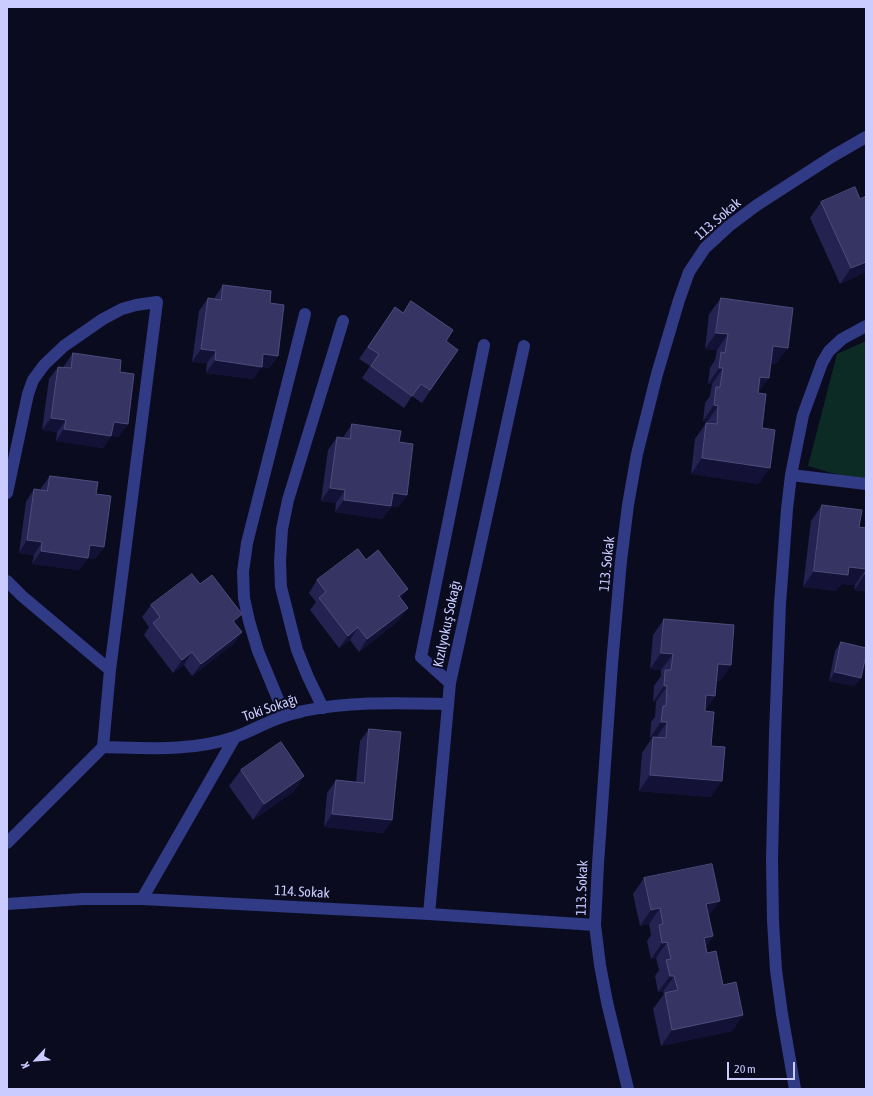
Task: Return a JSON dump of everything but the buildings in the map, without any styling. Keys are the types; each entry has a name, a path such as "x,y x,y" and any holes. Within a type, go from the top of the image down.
{"street":[{"name":"113. Sokak","path":"628,1089 607,1002 600,965 595,925 612,664 621,561 628,505 638,454 657,374 678,300 689,272 705,248 729,226 757,205 866,136"},
{"path":"7,493 28,394 33,380 44,365 64,346 103,319 122,309 156,302 110,670 102,747 7,843"},
{"path":"285,716 258,651 249,621 244,598 243,572 247,543 305,314"},
{"path":"323,708 297,650 281,587 280,561 282,529 288,500 343,321"},
{"path":"794,1089 776,970 773,921 772,859 780,604 787,509 791,475 803,415 822,363 829,350 842,339 866,326"},
{"path":"450,683 421,657 484,345"},
{"name":"Kızılyokuş Sokağı","path":"429,914 450,683 524,346"},
{"path":"791,475 866,484"},
{"path":"7,581 22,596 110,670"},
{"name":"Toki Sokağı","path":"102,747 165,749 189,747 235,737 285,716 323,708 377,703 448,704"},
{"path":"142,899 235,737"},
{"name":"114. Sokak","path":"7,904 83,899 142,899 429,914 595,925"}],"green space":[{"path":"866,341 866,479 849,478 808,466 837,354"}]}
